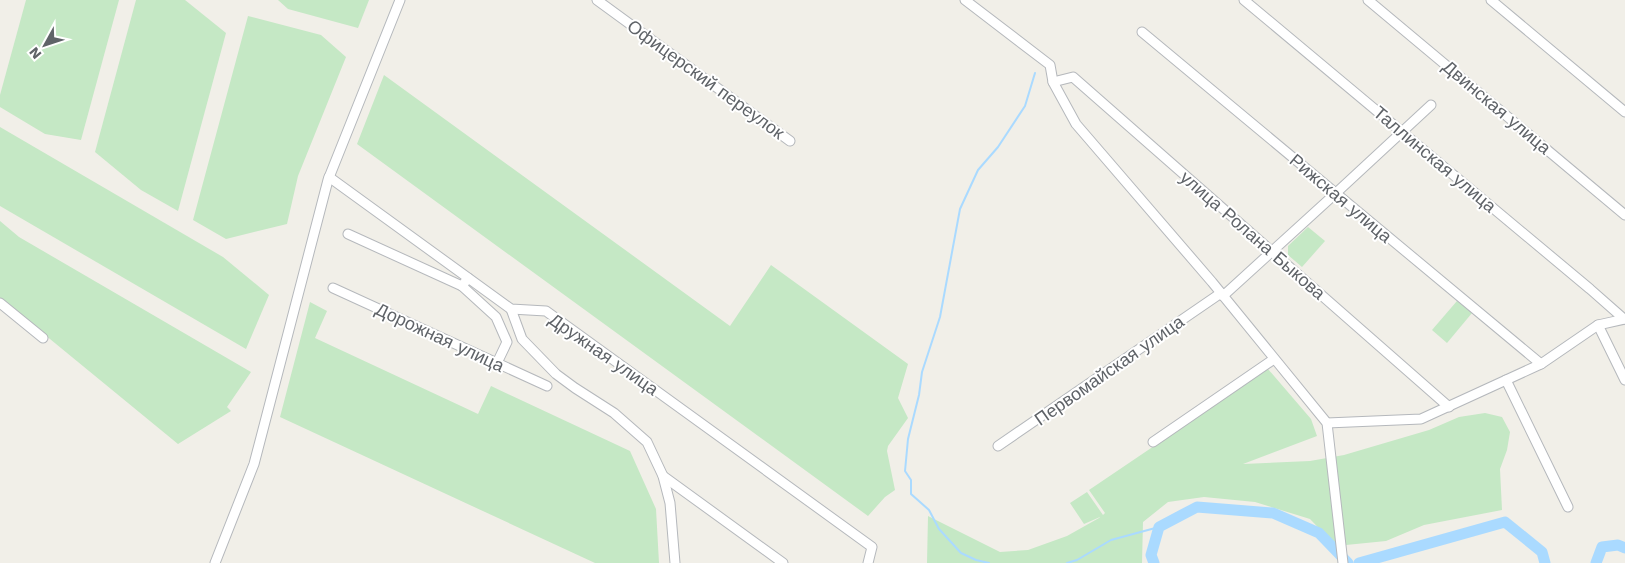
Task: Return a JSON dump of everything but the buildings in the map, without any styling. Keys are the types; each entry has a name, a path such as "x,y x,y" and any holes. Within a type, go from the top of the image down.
{"street":[{"path":"214,563 254,464 329,177 400,0"},
{"name":"Офицерский переулок","path":"597,0 790,140"},
{"path":"965,0 1050,65 1053,82 1076,124 1222,294 1327,422 1343,563"},
{"name":"Таллинская улица","path":"1244,0 1624,319"},
{"name":"Двинская улица","path":"1368,0 1625,215"},
{"path":"1491,0 1625,112"},
{"name":"Рижская улица","path":"1142,32 1541,364"},
{"name":"улица Ролана Быкова","path":"1053,82 1073,77 1448,407"},
{"name":"Первомайская улица","path":"998,446 1222,294 1272,252 1431,105"},
{"path":"329,177 511,309 522,339 556,374 614,413 647,442 663,476 670,503 675,563"},
{"path":"348,234 462,286 496,317 507,342 498,364"},
{"path":"462,286 468,278"},
{"name":"Дорожная улица","path":"333,288 547,386"},
{"path":"0,303 42,338"},
{"name":"Дружная улица","path":"511,309 546,311 872,548 868,563"},
{"path":"1327,422 1421,420 1541,364 1598,326 1624,319"},
{"path":"1598,326 1625,380"},
{"path":"1152,442 1274,359"},
{"path":"1506,380 1568,507"},
{"path":"663,476 783,563"}],"green space":[{"path":"26,0 119,0 81,140 45,134 0,107 0,95"},
{"path":"136,0 185,0 226,33 178,211 141,190 95,152"},
{"path":"278,0 369,0 358,28 288,9"},
{"path":"248,16 321,35 346,57 298,176 287,224 226,239 193,220"},
{"path":"384,75 730,326 771,265 908,364 898,398 908,418 888,446 887,451 895,490 885,497 868,516 357,144"},
{"path":"0,127 223,257 269,295 246,349 0,206"},
{"path":"0,221 19,237 251,372 227,407 231,411 178,444 0,298"},
{"path":"1308,227 1325,241 1302,267 1288,255 1288,246"},
{"path":"1457,301 1472,313 1447,343 1432,330"},
{"path":"310,302 327,311 315,338 478,414 491,386 630,451 656,509 659,563 595,563 280,417"},
{"path":"1268,369 1311,419 1317,436 1243,464 1310,461 1344,455 1429,430 1459,417 1485,413 1502,417 1510,432 1507,450 1500,469 1502,510 1424,525 1386,541 1336,546 1310,519 1255,502 1204,497 1168,502 1143,522 1142,563 927,563 928,516 1000,552 1028,550 1067,536 1099,518 1084,524 1070,503 1087,492 1103,515 1105,513 1089,490"}],"waterway":[{"path":"989,563 976,560 961,553 939,529 929,510 911,494 911,480 905,471 908,439 919,395 922,372 940,317 960,209 978,170 998,147 1025,106 1035,73"},
{"path":"1154,563 1151,555 1159,527 1197,507 1273,513 1319,533 1348,563"},
{"path":"1359,563 1505,522 1542,552 1545,563"},
{"path":"1067,563 1077,560 1111,540 1159,527"},
{"path":"1596,563 1602,547 1618,545 1625,548"}]}
